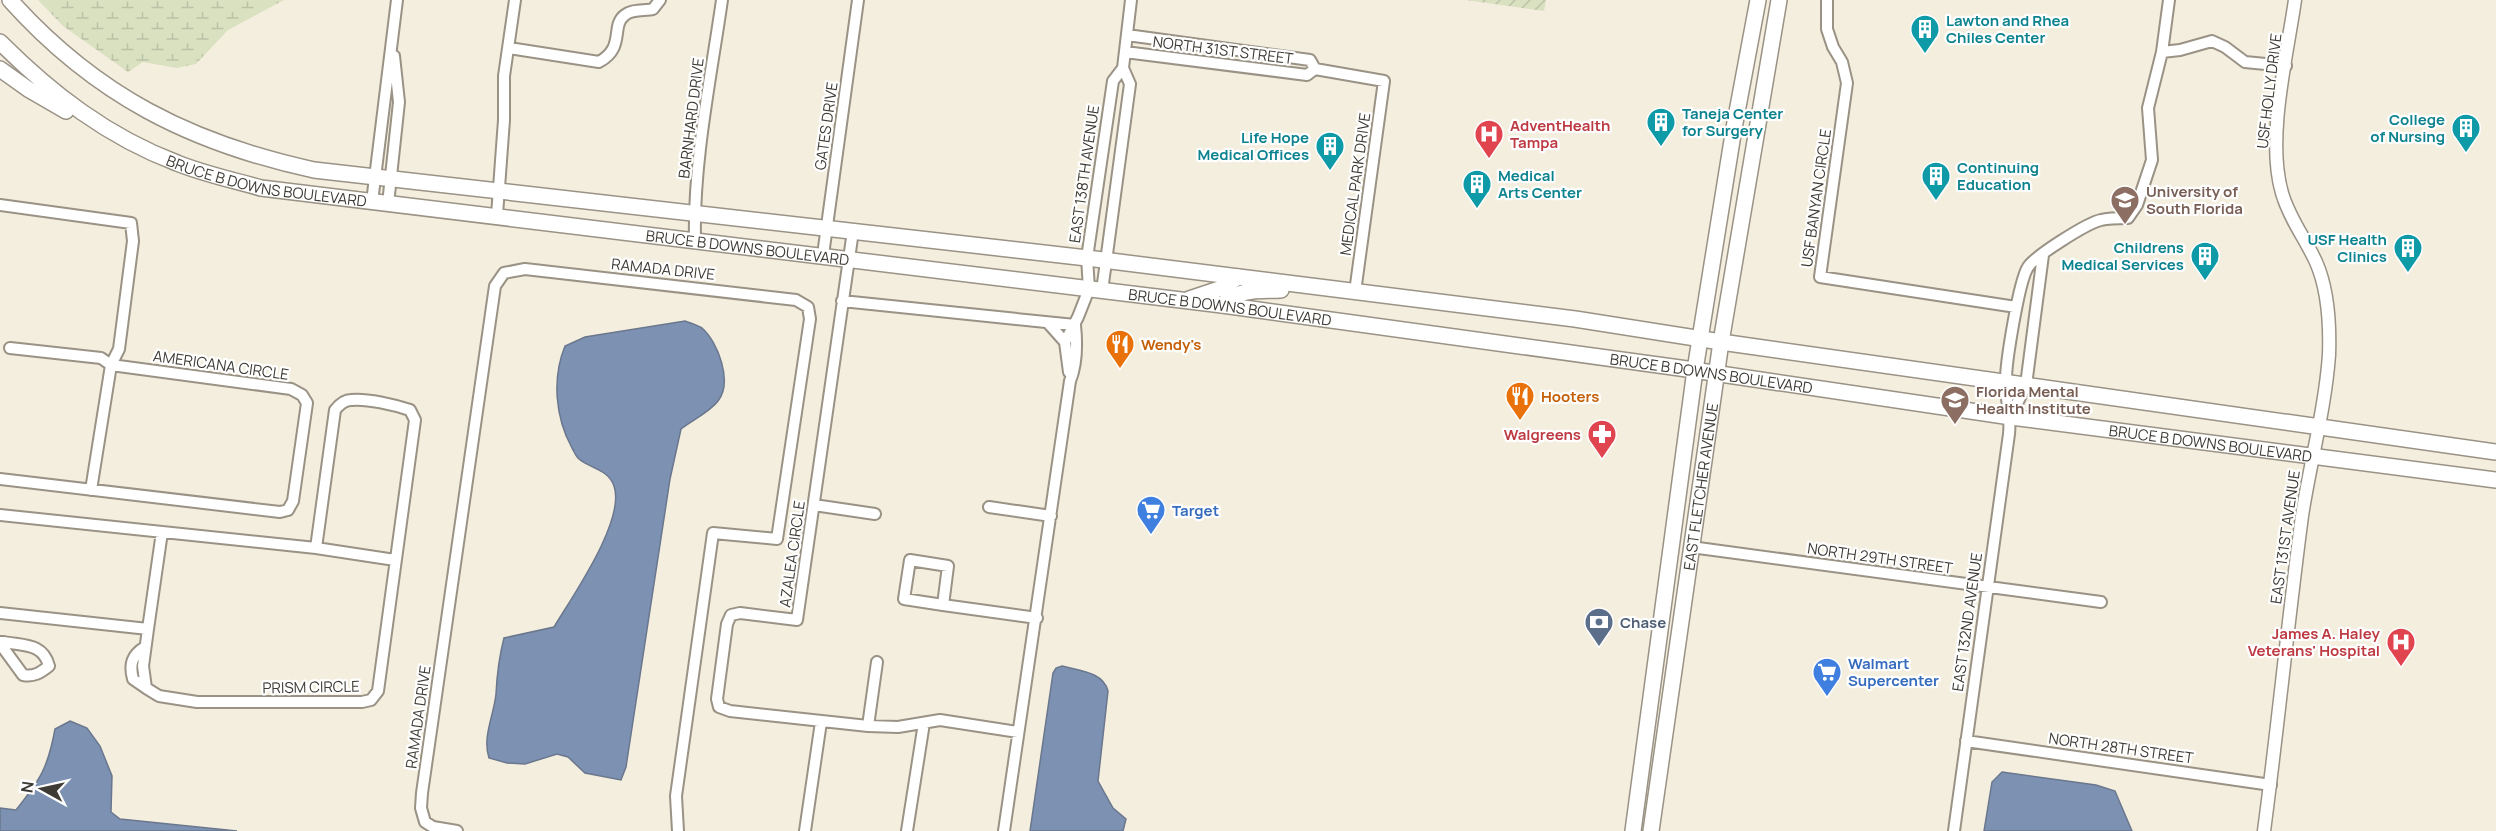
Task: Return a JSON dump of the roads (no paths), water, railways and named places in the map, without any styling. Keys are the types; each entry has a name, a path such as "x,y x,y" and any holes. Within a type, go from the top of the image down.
{"main road":[{"name":"BRUCE B DOWNS BOULEVARD","path":"10,0 55,46 122,96 190,133 267,160 314,170 1088,258 1575,319 1700,339 2496,452"},
{"name":"EAST FLETCHER AVENUE","path":"1633,831 1695,370 1734,128 1758,0"},
{"name":"EAST FLETCHER AVENUE","path":"1651,831 1721,342 1779,0"},
{"name":"BRUCE B DOWNS BOULEVARD","path":"0,42 36,77 103,128 178,164 261,188 1222,305 1695,370 2011,417 2496,480"},
{"path":"0,69 58,107 103,128"},
{"path":"1183,300 1222,288 1238,277"},
{"path":"1222,305 1232,295 1246,291 1323,288"},
{"path":"1662,611 1667,649 1661,691 1666,721"}],"street":[{"path":"372,202 384,177 399,102 392,44 397,0"},
{"path":"497,215 504,120 504,76 515,0"},
{"path":"508,48 599,62 611,56 619,24 624,15 633,11 653,9 660,0"},
{"name":"BARNHARD DRIVE","path":"695,240 694,214 722,0"},
{"name":"GATES DRIVE","path":"823,255 858,0"},
{"name":"EAST 138TH AVENUE","path":"1095,290 1088,258 1113,81 1123,68 1131,0"},
{"name":"USF BANYAN CIRCLE","path":"1827,0 1827,29 1833,47 1842,62 1847,83 1820,277 2016,307"},
{"path":"2011,417 2006,383 2016,307 2023,277 2029,265 2082,227 2102,219 2128,218 2137,205 2152,160 2148,108 2162,52 2169,0"},
{"name":"USF HOLLY DRIVE","path":"2295,0 2279,107 2276,163 2282,194 2298,232 2319,268 2328,319 2329,355 2319,426"},
{"name":"NORTH 31ST STREET","path":"1127,35 1310,60 1315,69"},
{"path":"2162,52 2180,50 2212,41 2226,47 2245,62 2286,66"},
{"name":"NORTH 31ST STREET","path":"1125,52 1308,75 1315,69"},
{"name":"EAST 138TH AVENUE","path":"1095,290 1107,261 1130,84 1123,68"},
{"name":"NORTH 31ST STREET","path":"1315,69 1384,81"},
{"name":"MEDICAL PARK DRIVE","path":"1355,292 1384,81"},
{"path":"384,177 388,204"},
{"path":"0,205 131,223 133,241 119,349 111,365 91,490"},
{"name":"AZALEA CIRCLE","path":"821,722 730,711 719,707 717,699 730,615 740,613 797,620 853,231"},
{"path":"2011,417 2026,385 2043,255"},
{"name":"RAMADA DRIVE","path":"457,831 433,827 425,822 421,808 422,793 495,286 504,273 525,269 796,300 808,307 810,319 777,539 713,533 676,796 678,831"},
{"path":"1065,342 1095,290"},
{"path":"842,301 1075,325"},
{"path":"1049,324 1065,342 1070,381"},
{"path":"1004,831 1077,342 1075,325"},
{"path":"10,348 101,358 111,365"},
{"name":"AMERICANA CIRCLE","path":"0,479 280,512 288,510 293,501 307,404 302,395 291,389 111,365"},
{"name":"PRISM CIRCLE","path":"162,532 146,648 133,657 130,669 133,680 159,696 197,702 362,702 371,700 378,691 415,420 410,410 399,406 351,399 341,403 335,410 316,548"},
{"name":"EAST 132ND AVENUE","path":"1954,831 2011,417"},
{"name":"EAST 131ST AVENUE","path":"2264,831 2271,785 2287,627 2319,426"},
{"path":"814,505 875,514"},
{"path":"989,507 1052,516"},
{"path":"0,515 316,548 395,560"},
{"name":"NORTH 29TH STREET","path":"1691,547 2101,603"},
{"path":"943,605 948,566 910,560 904,599 943,605 1037,618"},
{"path":"0,613 148,629"},
{"path":"868,726 877,662"},
{"path":"805,831 821,722 898,727 940,720 1018,732"},
{"path":"908,831 924,723"},
{"name":"NORTH 28TH STREET","path":"1966,741 2271,785"}],"water":[{"path":"685,321 702,328 708,334 722,363 724,384 715,405 681,429 670,479 626,767 621,780 585,773 568,757 557,754 525,764 507,763 489,758 488,734 504,638 554,627 605,538 616,501 614,486 608,476 578,458 566,436 557,397 558,371 565,346 585,337"},
{"path":"1062,666 1096,676 1108,691 1098,781 1113,808 1126,819 1123,831 1030,831 1053,673 1056,668"},
{"path":"70,721 87,728 100,746 112,776 111,812 120,819 237,831 0,831 0,808 16,810 42,773 55,729"},
{"path":"2002,772 2096,785 2115,791 2132,831 1984,831 1992,782"}],"place":[{"name":"Lawton and Rhea Chiles Center","path":"1925,54"},
{"name":"Taneja Center for Surgery","path":"1661,148"},
{"name":"College of Nursing","path":"2466,154"},
{"name":"AdventHealth Tampa","path":"1489,160"},
{"name":"Life Hope Medical Offices","path":"1330,172"},
{"name":"Continuing Education","path":"1936,202"},
{"name":"Medical Arts Center","path":"1477,210"},
{"name":"University of South Florida","path":"2125,226"},
{"name":"USF Health Clinics","path":"2408,274"},
{"name":"Childrens Medical Services","path":"2205,282"},
{"name":"Wendy's","path":"1120,370"},
{"name":"Hooters","path":"1520,422"},
{"name":"Florida Mental Health Institute","path":"1955,426"},
{"name":"Walgreens","path":"1602,460"},
{"name":"Target","path":"1151,536"},
{"name":"Chase","path":"1599,648"},
{"name":"James A. Haley Veterans' Hospital","path":"2401,668"},
{"name":"Walmart Supercenter","path":"1827,698"}]}
